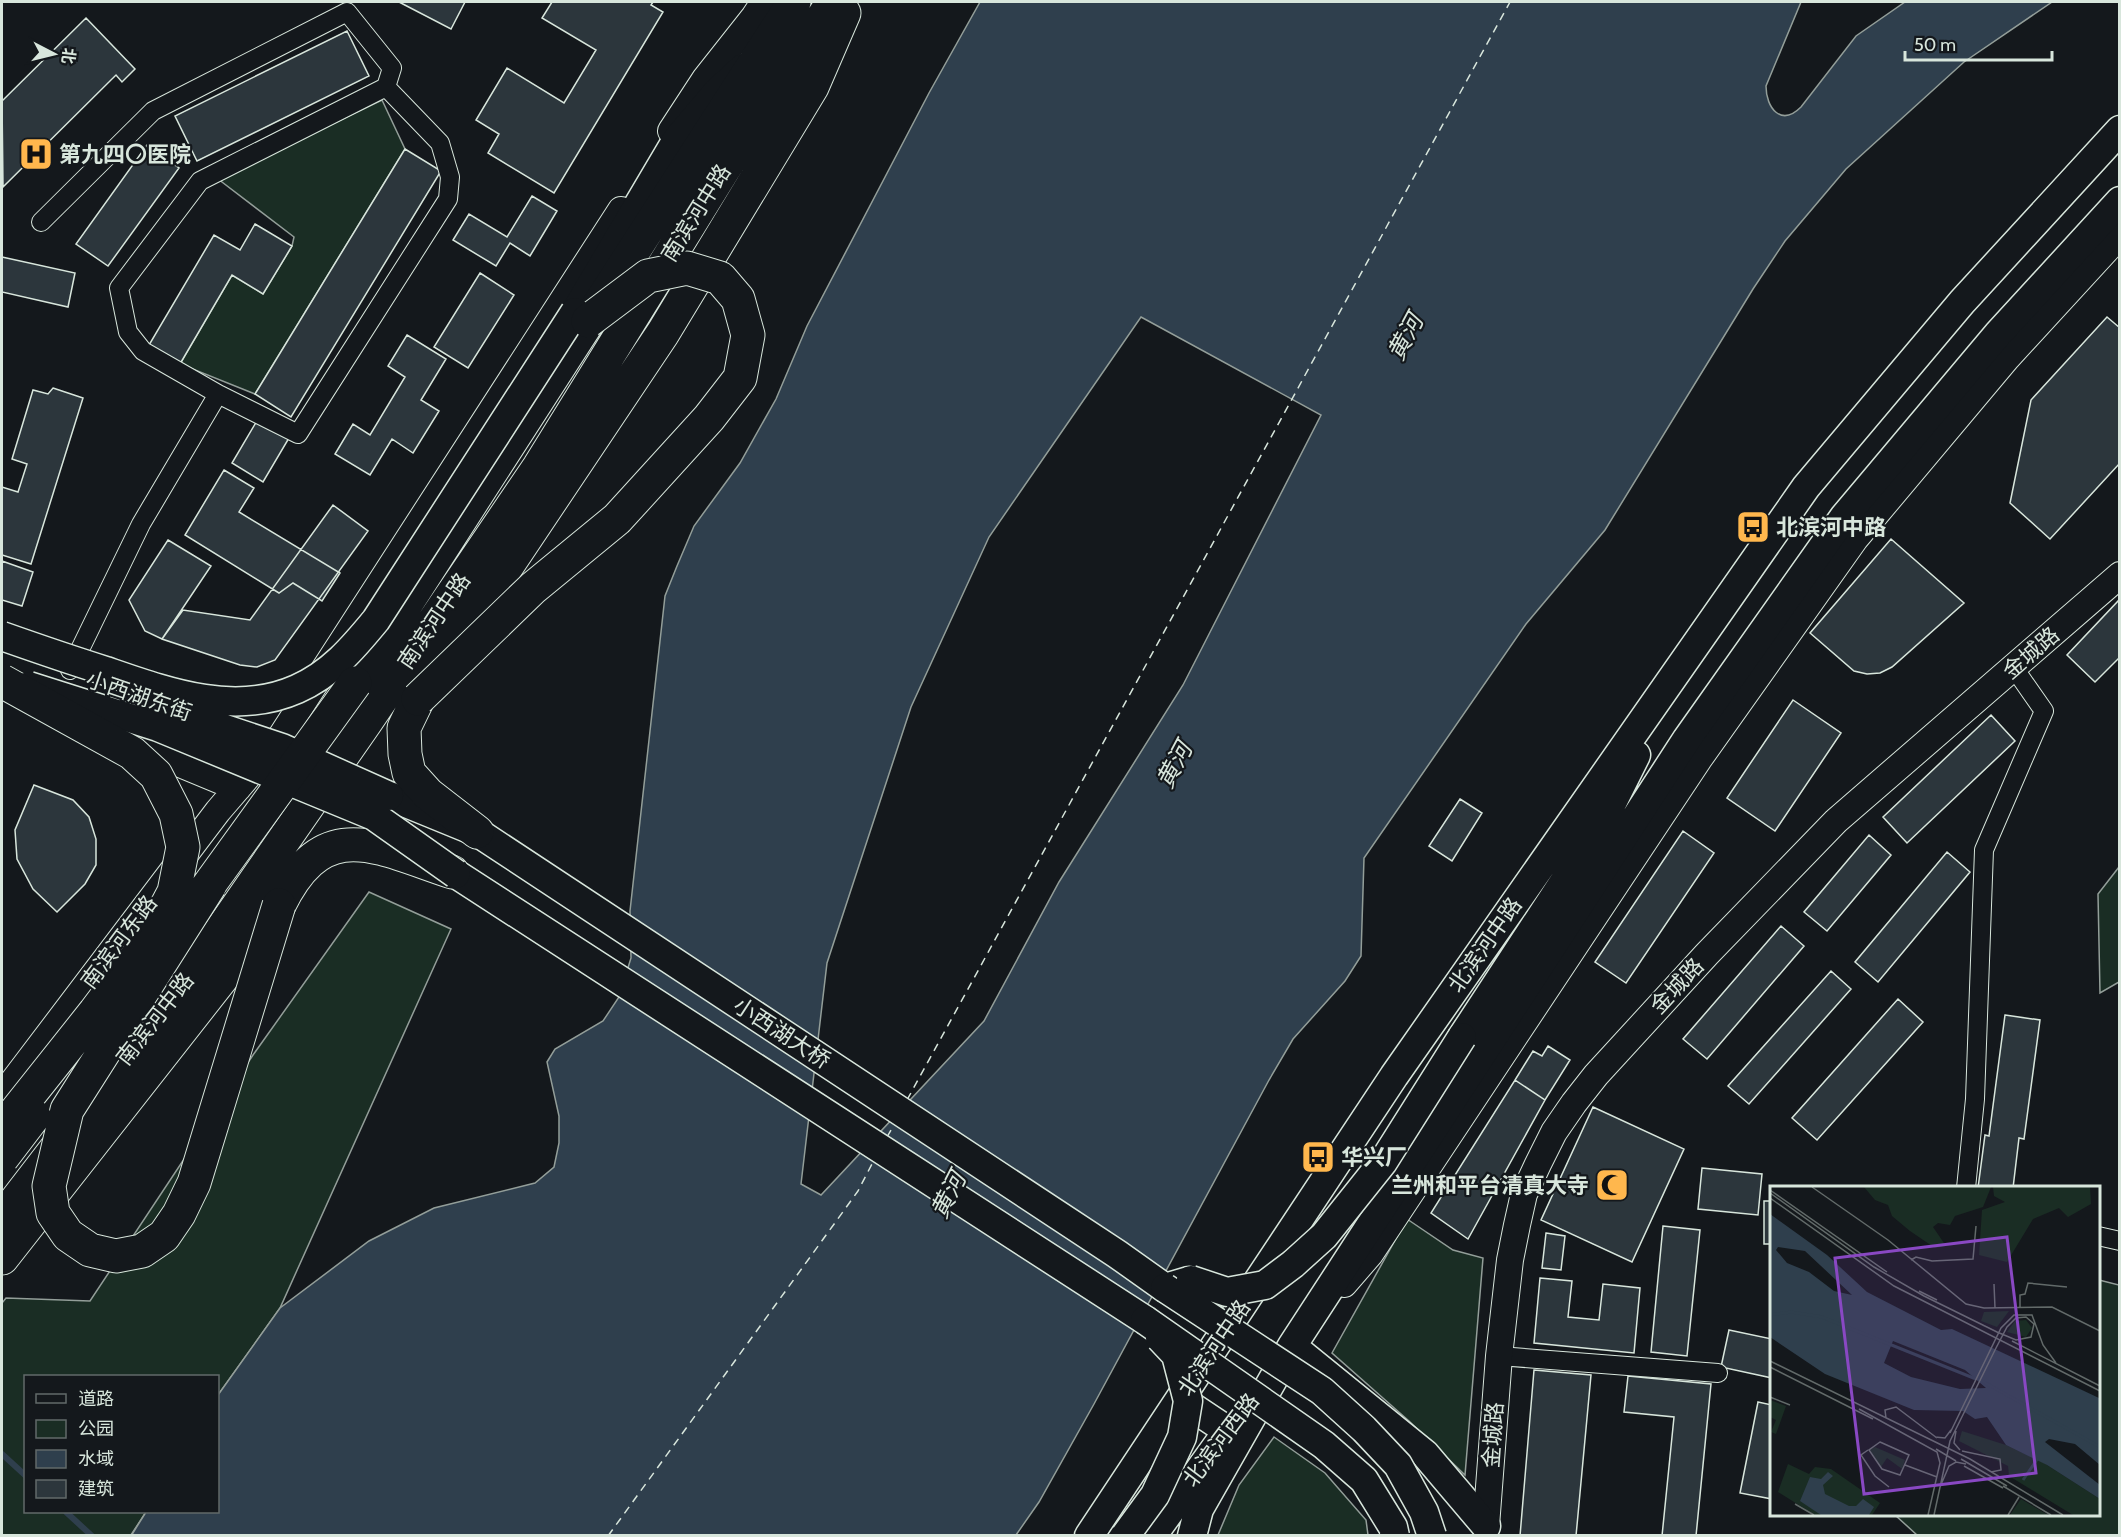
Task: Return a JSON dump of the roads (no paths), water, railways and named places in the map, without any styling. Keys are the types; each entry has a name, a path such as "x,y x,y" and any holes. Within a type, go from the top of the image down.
{"highway":[{"name":"南滨河中路","path":"2,1158 210,885 354,683 581,316 794,2"},
{"name":"南滨河中路","path":"2,1219 193,971 365,723 539,467 728,162 833,2"},
{"path":"477,832 428,794 409,773 405,754 404,728 418,699 663,333 812,87 849,2"},
{"path":"418,699 533,588 617,519 709,418 740,378 748,335 738,299 720,278 687,268 648,276 581,316"},
{"path":"2,679 132,753 156,775 176,814 183,847 174,891 147,943 2,1129"},
{"path":"210,885 67,1110 49,1186 53,1213 68,1235 90,1250 116,1256 142,1251 164,1236 179,1214 194,1183 279,905 290,881 314,858 330,847 354,843 369,845 456,874"},
{"path":"2,1258 279,905"}],"main road":[{"name":"北滨河中路","path":"1089,1536 1394,1076 1806,487 1962,302 2120,130"},
{"path":"1192,1536 1199,1509 1292,1346 1680,749 1844,517 1998,334 2120,201"},
{"path":"2,650 196,699 246,702 270,699 298,689 322,675 347,655 376,620 581,316"},
{"path":"2,636 75,667"},
{"name":"小西湖大桥","path":"2,656 282,748 477,832 1322,1391 1364,1429 1398,1465 1424,1512 1432,1536"},
{"path":"1165,1288 1191,1280 1227,1292 1265,1285 1324,1236 1383,1161 1600,826 1683,662"},
{"name":"小西湖大桥","path":"2,679 158,727 374,816 456,874 1145,1320"},
{"path":"1125,1536 1155,1495 1182,1437 1188,1401 1176,1355 1145,1320"},
{"path":"1145,1320 1324,1445 1364,1480 1393,1527 1395,1536"},
{"path":"1292,1346 1425,1454 1485,1531"},
{"name":"北滨河西路","path":"1152,1536 1185,1487 1292,1346"},
{"path":"1180,1399 1228,1431"}],"street":[{"path":"238,788 278,741 705,78 764,2"},
{"path":"41,222 153,111 347,12 392,68 386,87 200,181 119,288 128,332 142,351 218,394 298,434 448,199 450,177 440,143 386,87"},
{"path":"1292,1346 1370,1254 1699,759 1855,539 2007,358 2120,235"},
{"path":"75,667 141,524 218,394"},
{"name":"金城路","path":"1485,1531 1499,1356 1510,1260 1524,1194 1554,1132 1596,1075 1699,962 1836,821 2120,574"},
{"name":"小西湖东街","path":"75,667 216,723 278,741"},
{"path":"1966,1186 1975,1099 1984,849 2044,711 2014,668"},
{"name":"小西湖东街","path":"2,689 238,788"},
{"name":"南滨河东路","path":"2,1096 218,811 238,788"},
{"path":"2100,1236 2120,1241"},
{"path":"1499,1356 1718,1373"}],"water":[{"name":"黄河","path":"980,2 1801,2 1766,86 1772,108 1781,115 1787,115 1801,107 1856,36 1905,2 2052,2 1964,62 1846,169 1785,241 1605,530 1526,624 1364,858 1361,956 1345,981 1293,1039 1094,1404 1039,1502 1016,1535 131,1536 145,1513 219,1513 219,1394 280,1308 369,1241 434,1208 535,1183 554,1167 559,1143 559,1116 547,1062 555,1049 603,1021 619,997 631,958 630,911 665,596 694,526 740,463 776,399 807,326 929,93","holes":["1141,317 1321,415 1183,685 1059,882 984,1021 821,1195 801,1184 827,963 911,707 989,537"]}],"waterway":[{"path":"2,1454 24,1474"},
{"path":"67,1513 92,1536"}],"place":[{"name":"第九四〇医院","path":"36,154"},
{"name":"北滨河中路","path":"1753,527"},
{"name":"华兴厂","path":"1318,1157"},
{"name":"兰州和平台清真大寺","path":"1612,1185"}]}
